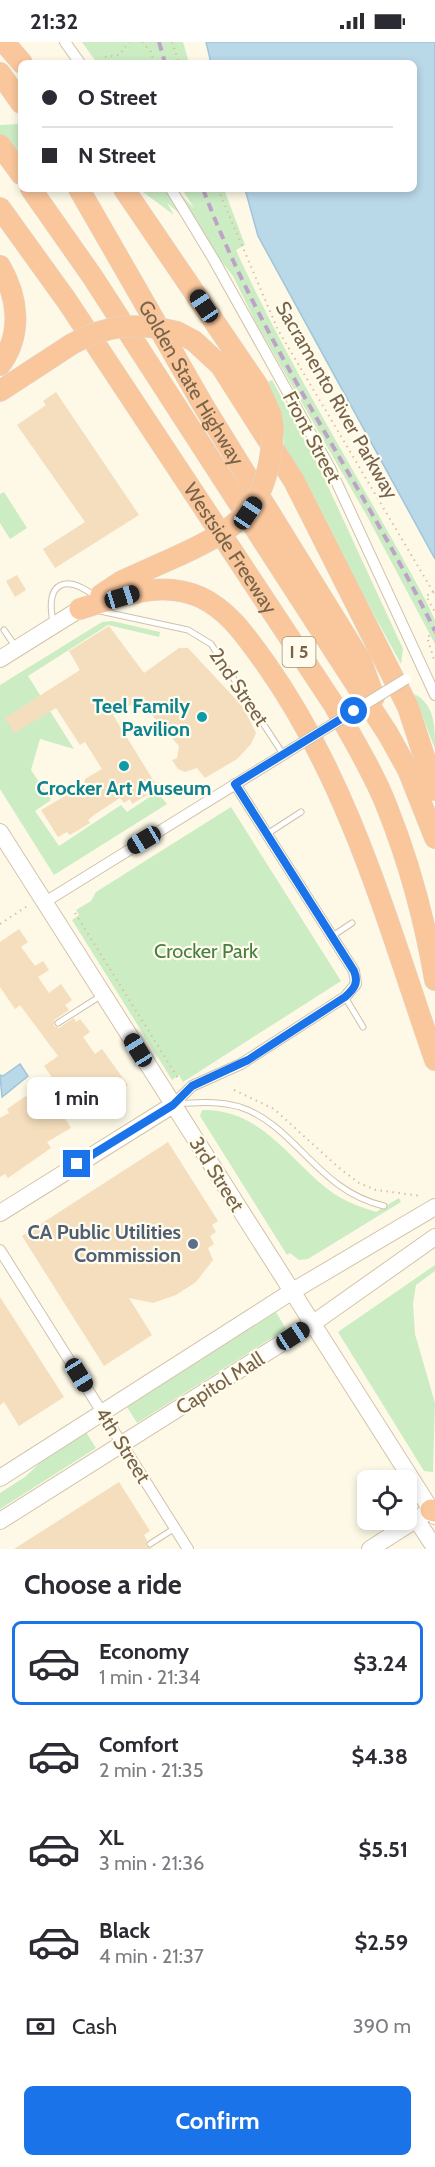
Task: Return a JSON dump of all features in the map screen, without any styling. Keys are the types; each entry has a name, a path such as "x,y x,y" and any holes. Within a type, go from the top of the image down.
{"highway":[{"path":"4,42 19,60"},
{"path":"22,42 35,60"},
{"path":"0,73 18,99"},
{"path":"0,145 18,170"},
{"name":"Westside Freeway","path":"33,192 92,276 388,734 408,770 435,838"},
{"name":"Golden State Highway","path":"82,192 203,405 361,661 388,734"},
{"path":"89,603 122,581 215,539 248,513 259,496 267,475 273,429 269,408 258,386 126,192"},
{"name":"Westside Freeway","path":"1,210 67,301 334,705 387,806 407,863 435,980"},
{"path":"0,266 12,290 16,314 13,338 0,365"},
{"path":"0,391 72,344 106,329 130,324 159,327 194,340 209,352 235,388 294,481 369,626 408,706 435,790"},
{"path":"89,603 143,591 175,590 213,604 243,632 305,723 334,781 375,882 435,1060"}],"main road":[{"path":"0,659 89,603"},
{"name":"3rd Street","path":"0,832 37,903 103,995 312,1324 429,1514 435,1548"},
{"path":"0,1213 173,1105"},
{"name":"Capitol Mall","path":"0,1478 429,1202"},
{"name":"Capitol Mall","path":"0,1521 312,1324 435,1237"},
{"path":"370,1549 429,1514"}],"street":[{"path":"64,42 78,60"},
{"name":"Front Street","path":"173,192 214,260 330,468 435,695"},
{"path":"37,903 422,670"},
{"path":"173,1105 192,1086 248,1060 345,997 356,984 354,971 235,784"},
{"name":"4th Street","path":"0,1250 188,1549"}],"lane":[{"name":"2nd Street","path":"54,625 52,593 67,583 79,585 89,603 188,630 211,644 284,754"},
{"path":"4,630 17,648"},
{"path":"267,834 301,812"},
{"path":"331,936 352,923"},
{"path":"58,1023 103,995"},
{"path":"345,997 363,1027"},
{"path":"173,1105 224,1103 252,1112 281,1133 337,1186 359,1198 384,1206"},
{"path":"150,1544 175,1528"}],"path":[{"path":"105,57 119,55 129,42"},
{"path":"142,42 151,52 153,60"},
{"path":"172,42 178,60"},
{"name":"Sacramento River Parkway","path":"219,192 278,330 434,594"},
{"path":"434,594 426,596 435,612"},
{"path":"435,633 427,637 435,661"},
{"path":"0,924 37,903"},
{"path":"75,913 177,1078"},
{"path":"234,1090 274,1109 359,1183 376,1190 429,1202"}],"green space":[{"path":"82,42 183,42 188,60 95,60"},
{"path":"18,124 18,152 0,152 0,125"},
{"path":"143,192 178,192 194,208 184,192 225,192 245,245 236,250 280,340 427,603 435,620 435,644 367,516 256,323 233,276 192,224 167,203 174,215"},
{"path":"272,380 319,467 403,649 401,664 284,450 283,433 268,382"},
{"path":"4,492 27,528 10,539 0,523 0,494"},
{"path":"112,621 160,632 159,637 108,625 28,676 74,749 40,739 31,770 51,800 35,811 59,846 121,805 127,812 157,792 167,804 54,875 0,789 0,685 102,622"},
{"path":"414,694 421,698 430,710 434,725 435,749"},
{"name":"Crocker Park","path":"231,807 341,981 183,1082 179,1075 172,1080 72,920 79,915 76,910 91,901 96,892"},
{"path":"202,1110 223,1112 259,1127 317,1180 348,1202 376,1212 399,1198 401,1202 308,1259 299,1260 290,1253 287,1255 200,1116"},
{"path":"435,1265 435,1271 416,1285 413,1304 415,1334 435,1403 433,1472 424,1471 338,1332"},
{"path":"276,1312 286,1329 137,1423 127,1407"},
{"path":"86,1432 96,1448 0,1509 0,1493 25,1477 44,1459"}],"water":[{"path":"206,42 435,42 435,559 258,236 246,192 417,192 417,60 210,60"},
{"path":"20,1064 28,1076 2,1097 0,1075 3,1076"}],"building":[{"path":"56,392 139,515 55,568 43,549 85,522 17,425 46,405 43,401"},
{"path":"17,575 26,590 15,597 6,581"},
{"path":"109,626 144,673 179,648 188,648 243,707 256,733 251,744 237,759 205,778 197,768 185,772 178,769 172,760 177,758 179,746 139,700 113,715 155,783 149,787 152,792 132,804 130,799 124,803 120,798 88,820 90,823 70,835 67,832 58,837 41,810 84,785 85,779 102,769 85,742 80,745 56,708 14,733 5,718 80,670 69,651"},
{"path":"19,929 28,942 21,947 35,966 43,961 49,970 38,977 49,993 61,984 72,1000 65,1005 69,1010 54,1020 54,1026 59,1028 74,1018 76,1022 80,1019 90,1032 83,1037 95,1054 102,1049 128,1085 123,1089 126,1094 121,1098 122,1100 97,1118 81,1097 61,1112 71,1128 47,1142 51,1148 8,1178 5,1174 0,1177 0,1118 9,1113 7,1109 26,1096 33,1107 61,1090 44,1066 58,1056 20,1005 15,1009 0,987 0,942"},
{"path":"168,1142 218,1221 212,1225 216,1232 210,1236 214,1244 208,1248 213,1260 196,1282 176,1295 153,1303 129,1298 152,1335 104,1366 22,1236"},
{"path":"0,1297 64,1397 19,1426 4,1402 0,1405"},
{"path":"119,1482 150,1531 144,1535 147,1540 146,1546 153,1549 14,1549"}],"railway":[{"path":"159,42 164,60"},
{"path":"204,192 227,247 283,359 376,521 435,631"}],"place":[{"name":"Teel Family Pavilion","path":"202,717"},
{"name":"Crocker Art Museum","path":"124,766"},
{"name":"CA Public Utilities Commission","path":"193,1244"}],"route":[{"path":"77,1164 173,1105 192,1086 248,1060 345,997 354,988 356,975 354,971 235,784 354,711"}]}
